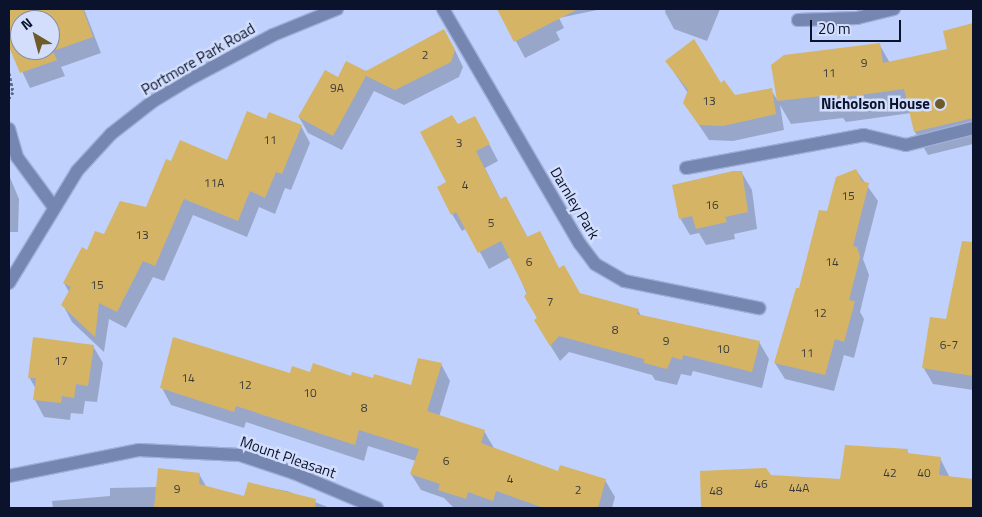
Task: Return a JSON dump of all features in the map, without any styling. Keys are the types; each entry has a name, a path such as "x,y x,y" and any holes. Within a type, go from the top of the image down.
{"street":[{"name":"Portmore Park Road","path":"9,283 53,206 77,171 111,134 152,102 272,35 337,9"},
{"name":"Darnley Park","path":"443,9 580,244 595,264 625,281 759,308"},
{"path":"798,20 857,18 894,9"},
{"path":"686,168 864,135 906,145 973,128"},
{"path":"9,129 17,157 53,206"},
{"name":"Mount Pleasant","path":"9,476 139,450 240,454 294,473 377,508"}],"path":[{"path":"9,73 13,92 9,98"}],"building":[{"path":"9,9 83,9 93,37 60,49 60,10 10,10 10,49"},
{"path":"497,9 578,9 514,42"},
{"path":"973,23 973,118 914,132 904,89 831,99 831,95 777,101 771,65 784,55 880,43 883,63 947,49 943,31"},
{"path":"444,29 455,50 451,62 395,90 366,76 333,136 298,117 325,70 338,77 346,61 366,71"},
{"path":"694,39 721,83 724,80 735,95 772,88 776,114 723,126 699,125 683,103 688,90 665,61"},
{"path":"14,60 57,60 20,73"},
{"path":"247,111 266,119 269,112 302,125 282,174 276,172 265,198 250,191 238,221 184,199 155,266 143,261 117,312 99,303 95,337 61,305 71,287 63,283 82,247 87,250 95,231 104,234 120,201 146,207 166,159 171,161 180,140 227,160"},
{"path":"452,115 458,124 475,116 490,144 476,151 500,199 506,196 527,237 540,231 559,268 564,265 580,293 639,309 637,314 760,341 752,372 683,355 682,360 672,357 667,369 644,363 644,359 559,336 550,346 534,320 537,318 524,296 527,293 501,241 478,253 456,212 451,215 437,187 446,182 420,132"},
{"path":"856,169 862,181 869,183 853,246 857,247 860,257 849,300 855,301 844,342 835,339 825,375 774,363 796,288 799,288 819,210 827,211 836,177"},
{"path":"733,171 742,171 748,212 725,217 727,222 696,229 692,216 679,219 672,185"},
{"path":"962,241 973,242 973,376 922,368 930,317 946,319"},
{"path":"33,337 94,345 88,386 76,384 74,398 62,396 61,403 33,400 36,378 28,378"},
{"path":"173,337 290,373 292,366 310,372 313,363 351,376 352,372 373,378 374,374 411,385 418,358 442,363 427,411 485,430 481,443 558,471 560,465 606,479 598,508 544,508 496,491 493,501 468,492 466,499 438,490 440,484 410,474 419,449 359,430 355,445 236,406 234,412 160,388"},
{"path":"845,445 908,449 907,453 941,457 939,475 973,479 973,508 701,508 700,471 766,468 771,475 840,479"},
{"path":"158,468 200,473 199,484 244,496 248,482 316,499 315,508 154,508"}],"place":[{"name":"Nicholson House","path":"940,104"}]}
